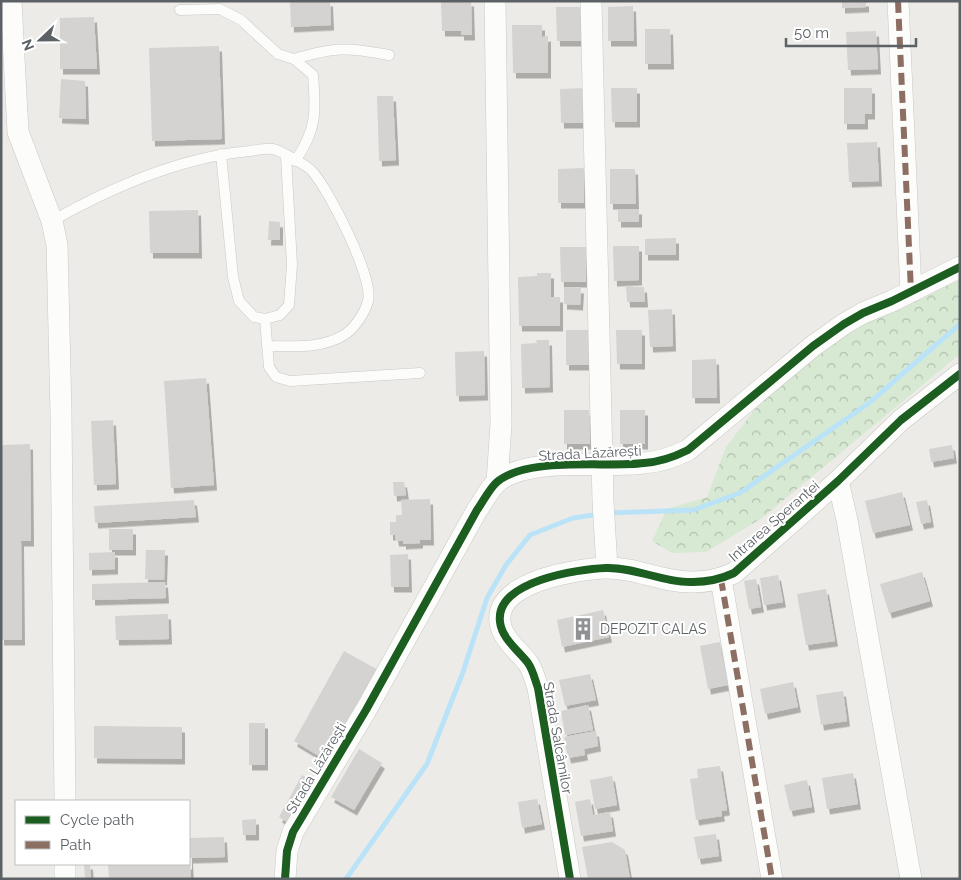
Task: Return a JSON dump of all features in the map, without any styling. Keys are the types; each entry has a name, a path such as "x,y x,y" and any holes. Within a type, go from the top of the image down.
{"street":[{"path":"11,1 14,100 18,132 52,221 57,245 61,414 65,800"},
{"path":"495,1 501,424 497,482"},
{"path":"592,1 603,466 608,568"},
{"path":"898,1 911,292"},
{"name":"Strada Lăzărești","path":"285,879 287,850 292,832 366,710 477,510 497,482 521,470 543,466 603,466 645,463 671,458 688,450 813,346 863,313 911,292 960,267"},
{"path":"838,481 901,420 960,374"},
{"name":"Intrarea Speranței","path":"608,568 691,583 721,578 734,573 838,481 847,520 911,879"},
{"name":"Strada Salcâmilor","path":"570,879 538,688 529,665 508,640 500,623 502,608 513,595 524,587 547,577 608,568"},
{"name":"Intrarea Speranței","path":"721,578 772,879"},
{"path":"65,865 65,879"}],"lane":[{"path":"180,10 220,9 241,20 278,54 294,59 313,75 316,110 308,142 290,158 292,265 289,305 280,315 265,319 254,317 239,301 233,277 221,154"},
{"path":"294,59 327,49 354,48 389,55"},
{"path":"52,221 88,200 128,184 169,168 221,154 273,149 311,170 340,213 364,273 368,300 357,323 345,335 317,346 267,346"},
{"path":"265,319 269,367 276,377 290,381 420,373"}],"green space":[{"path":"960,280 960,354 762,518 706,552 672,553 652,541 667,509 707,497 726,447 759,404 816,357 858,326"}],"building":[{"path":"290,1 330,1 331,25 291,27"},
{"path":"441,1 471,1 472,35 461,35 461,31 442,31"},
{"path":"842,1 866,1 866,7 842,8"},
{"path":"633,6 634,41 608,41 608,7"},
{"path":"556,7 582,7 582,41 557,41"},
{"path":"94,17 97,69 60,69 60,18"},
{"path":"512,25 542,25 542,37 548,36 548,73 513,73"},
{"path":"645,29 670,29 671,64 645,64"},
{"path":"876,31 878,69 848,70 846,32"},
{"path":"219,46 222,139 152,141 149,48"},
{"path":"61,79 85,81 86,119 59,118"},
{"path":"586,88 586,123 561,123 560,89"},
{"path":"611,88 637,88 637,122 612,122"},
{"path":"844,88 872,88 872,114 865,114 865,124 844,124"},
{"path":"377,96 393,96 396,160 379,161"},
{"path":"877,142 879,181 849,182 847,143"},
{"path":"584,168 584,203 558,203 558,169"},
{"path":"610,169 635,169 636,204 610,204"},
{"path":"618,209 639,209 639,222 618,222"},
{"path":"198,210 199,253 150,253 149,211"},
{"path":"269,221 280,222 280,240 268,240"},
{"path":"676,238 676,255 645,255 645,239"},
{"path":"613,246 639,246 639,280 614,281"},
{"path":"560,247 586,247 586,282 561,282"},
{"path":"537,273 551,273 551,297 560,297 560,326 519,326 518,277 537,276"},
{"path":"564,287 581,288 580,305 564,304"},
{"path":"626,287 644,287 645,302 627,302"},
{"path":"672,309 673,346 650,347 648,310"},
{"path":"566,330 591,330 591,365 566,365"},
{"path":"616,330 642,330 642,364 617,364"},
{"path":"536,340 549,340 550,387 522,388 521,344 537,343"},
{"path":"484,351 485,395 456,396 455,352"},
{"path":"716,359 717,398 692,398 692,360"},
{"path":"206,378 214,485 171,488 164,381"},
{"path":"564,410 589,410 590,444 564,444"},
{"path":"620,410 645,410 645,444 620,444"},
{"path":"113,420 116,484 94,485 91,421"},
{"path":"30,444 31,541 21,541 22,640 1,640 1,445"},
{"path":"952,445 954,458 931,462 929,449"},
{"path":"393,482 404,482 406,495 394,496"},
{"path":"902,492 910,525 873,533 865,501"},
{"path":"430,499 431,540 420,540 420,543 403,544 403,541 396,541 395,535 390,535 390,522 396,522 396,515 402,515 401,500"},
{"path":"194,500 196,517 95,523 94,506"},
{"path":"927,500 931,522 921,524 916,502"},
{"path":"109,529 133,529 133,550 109,550"},
{"path":"146,550 165,550 164,580 145,579"},
{"path":"115,552 115,569 89,570 89,553"},
{"path":"408,554 409,587 391,587 390,555"},
{"path":"922,572 930,601 889,613 880,584"},
{"path":"778,575 783,602 764,605 760,578"},
{"path":"756,579 761,607 749,609 744,581"},
{"path":"165,582 166,598 92,600 92,584"},
{"path":"826,589 835,641 806,645 797,594"},
{"name":"DEPOZIT CALAS","path":"603,610 609,637 562,647 557,620"},
{"path":"168,614 169,639 116,640 115,616"},
{"path":"720,642 728,685 708,689 700,646"},
{"path":"344,651 380,671 329,762 294,741"},
{"path":"590,674 596,700 565,706 559,680"},
{"path":"793,682 798,707 765,714 760,689"},
{"path":"843,691 847,721 821,725 816,695"},
{"path":"588,705 593,730 565,735 561,711"},
{"path":"249,723 265,723 265,765 249,765"},
{"path":"94,726 182,727 182,759 94,758"},
{"path":"596,731 598,746 584,749 585,755 568,758 564,737"},
{"path":"359,749 382,763 354,810 331,797"},
{"path":"720,766 727,810 721,811 722,816 696,820 690,779 698,778 697,769"},
{"path":"853,773 858,804 827,809 822,778"},
{"path":"302,775 315,783 292,825 279,817"},
{"path":"612,776 617,805 595,809 590,780"},
{"path":"807,780 812,807 790,811 784,785"},
{"path":"537,799 542,824 522,828 518,802"},
{"path":"590,799 593,815 610,812 613,831 581,836 575,802"},
{"path":"256,819 256,835 243,835 242,820"},
{"path":"716,834 719,856 698,859 694,837"},
{"path":"224,837 225,857 190,858 190,838"},
{"path":"612,842 625,850 630,879 588,879 582,847"},
{"path":"190,858 191,879 109,879 108,865 190,865"},
{"path":"84,865 90,865 91,879 85,879"}],"waterway":[{"path":"608,513 693,510 740,493 869,403 960,324"},
{"path":"346,879 427,764 463,672 487,598 506,565 530,535 573,518 600,514"}],"marked path":[{"path":"898,1 911,292"},
{"path":"721,579 772,879"}],"cycle path":[{"path":"285,879 287,851 293,832 366,710 477,510 497,482 511,474 547,466 650,462 667,459 683,453 813,346 844,324 960,267"},
{"path":"570,879 538,688 530,666 507,639 501,628 502,608 511,596 524,587 541,580 593,569 617,568 682,582 714,580 734,573 838,481 901,420 960,374"}],"place":[{"name":"DEPOZIT CALAS","path":"583,629"}]}
